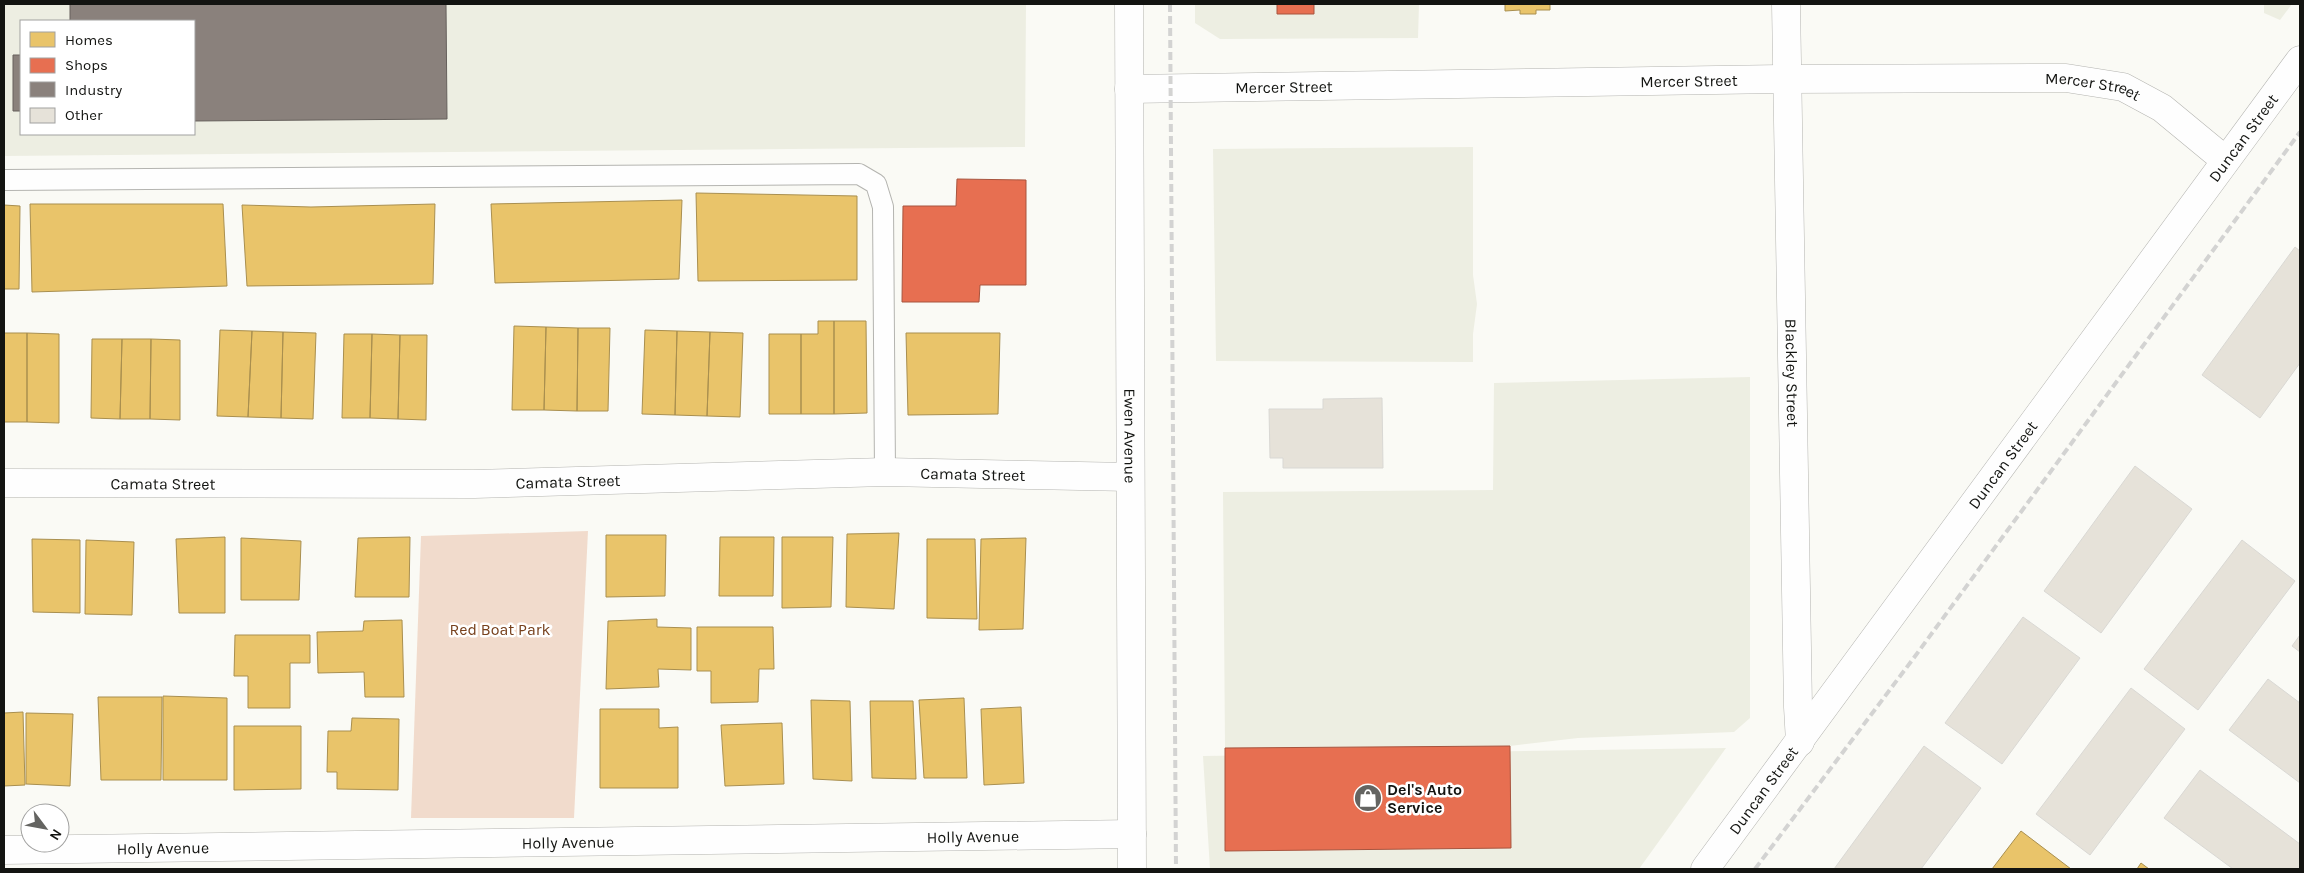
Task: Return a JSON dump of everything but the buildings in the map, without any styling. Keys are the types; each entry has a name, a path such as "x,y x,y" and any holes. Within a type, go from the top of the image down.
{"street":[{"name":"Ewen Avenue","path":"1129,4 1132,869"},
{"name":"Blackley Street","path":"1786,4 1800,742"},
{"name":"Duncan Street","path":"1705,869 2300,60"},
{"name":"Mercer Street","path":"1129,89 1786,79 2066,78 2123,87 2162,108 2225,160"},
{"name":"Camata Street","path":"4,483 474,484 885,472 1130,477"},
{"name":"Holly Avenue","path":"4,850 1132,834"}],"lane":[{"path":"4,180 859,174 876,184 883,207 885,472"}],"shaded area":[{"path":"4,4 1026,4 1025,147 4,156"},
{"path":"1195,4 1419,4 1418,38 1220,39 1195,23"},
{"path":"2264,4 2292,4 2280,20 2264,13"},
{"path":"1473,147 1473,275 1477,304 1473,334 1473,362 1216,361 1213,149"},
{"path":"1750,377 1750,718 1734,732 1578,738 1510,746 1225,748 1223,492 1493,490 1494,383"},
{"path":"1726,748 1639,869 1210,869 1203,756"}],"green space":[{"name":"Red Boat Park","path":"588,531 574,818 411,818 421,536"}],"railway":[{"path":"1170,4 1176,869"},
{"path":"1755,869 1913,659 2300,132"}],"place":[{"name":"Del's Auto Service","path":"1368,798"}]}
